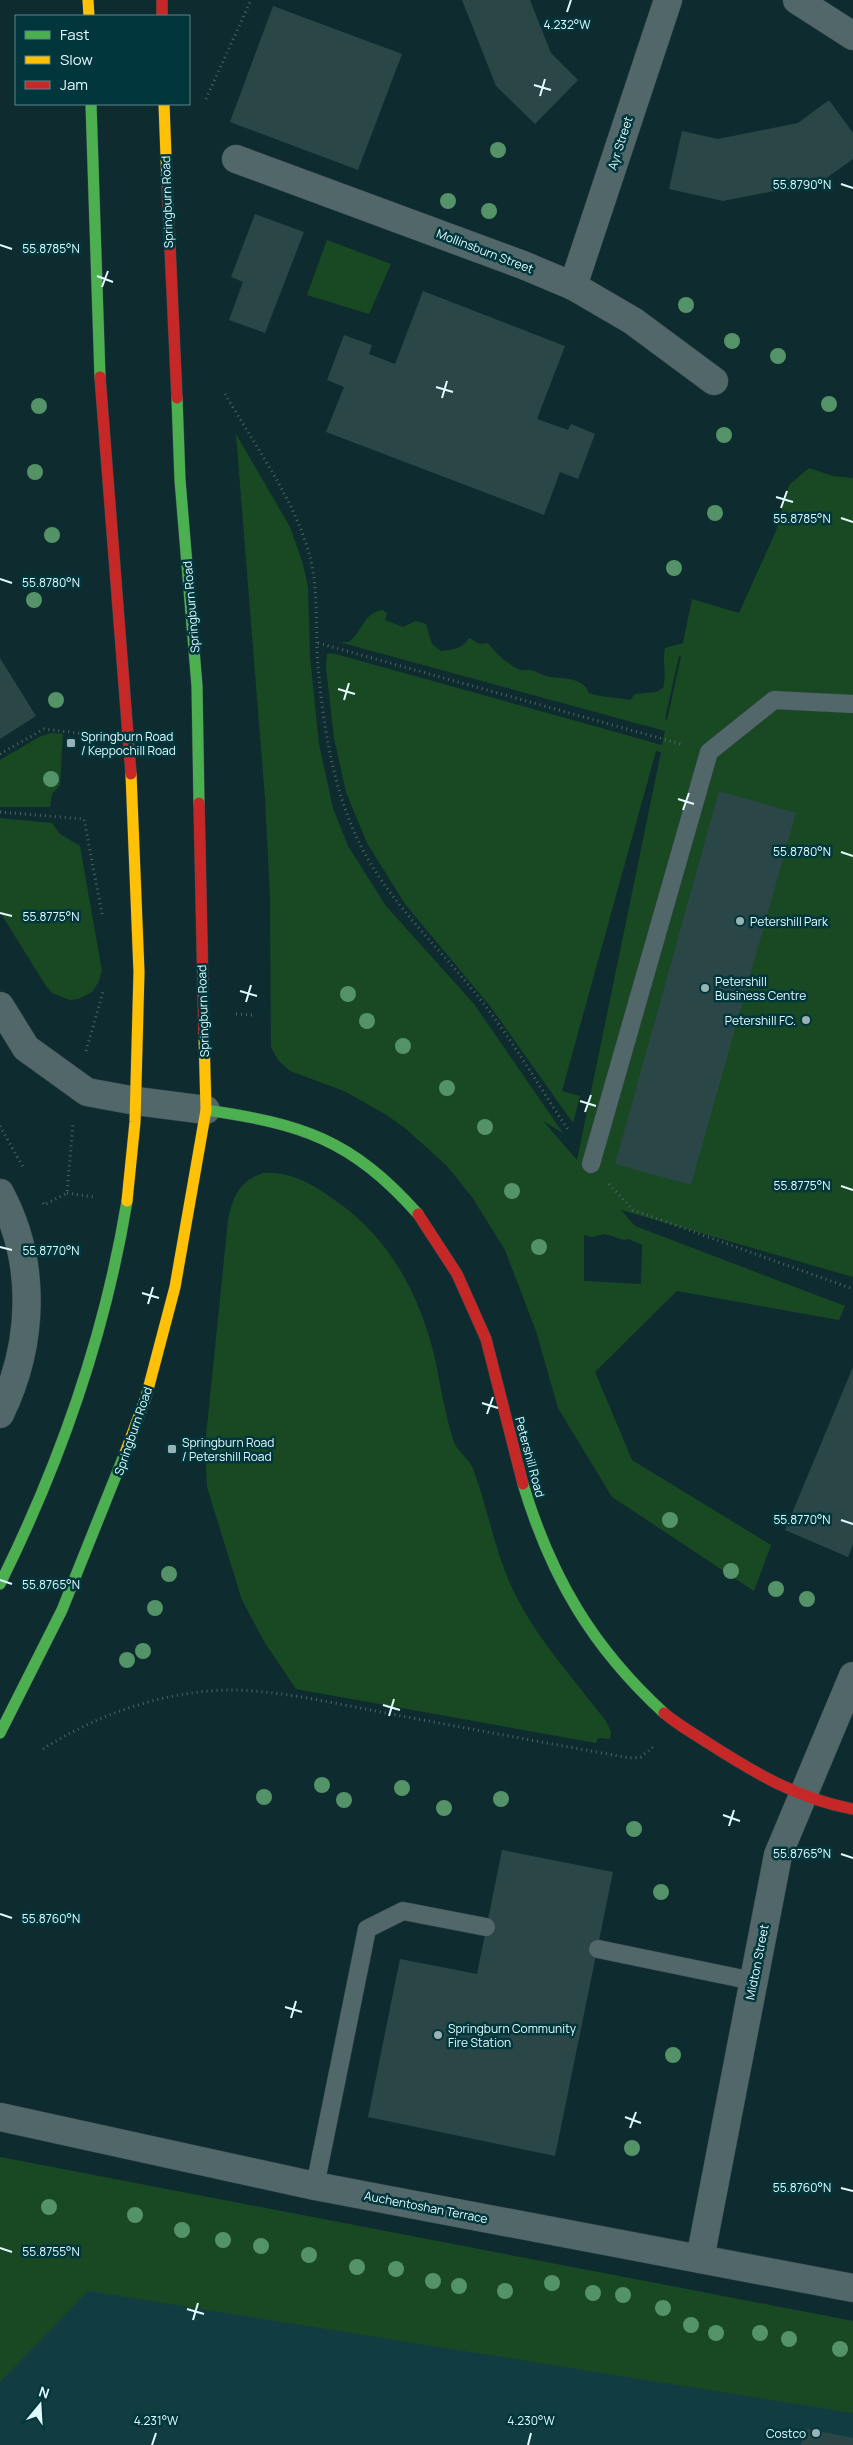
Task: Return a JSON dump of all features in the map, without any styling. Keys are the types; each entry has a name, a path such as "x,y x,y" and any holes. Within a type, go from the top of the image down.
{"main road":[{"path":"88,0 89,15"},
{"path":"162,0 162,15"},
{"path":"0,1584 57,1458 84,1382 106,1298 127,1202 136,1101 139,899 129,740 99,361 90,105"},
{"name":"Springburn Road","path":"0,1733 54,1627 88,1549 146,1397 174,1286 206,1110 197,686 180,480 164,105"},
{"name":"Petershill Road","path":"206,1110 283,1124 330,1141 350,1152 401,1193 427,1223 464,1285 486,1339 529,1509 567,1596 594,1639 630,1681 679,1726 756,1776 802,1797 853,1810"}],"street":[{"name":"Ayr Street","path":"573,286 668,0"},
{"path":"797,0 853,36"},
{"name":"Mollinsburn Street","path":"236,158 524,265 573,286 633,321 714,381"},
{"path":"0,1006 26,1048 87,1092 136,1101 206,1110"},
{"path":"0,1193 15,1223 26,1273 27,1296 22,1359 13,1387 0,1414"},
{"name":"Midton Street","path":"700,2259 752,1981 778,1855 853,1676"},
{"name":"Auchentoshan Terrace","path":"0,2117 315,2186 853,2288"}],"lane":[{"path":"591,1164 709,752 774,700 853,704"},
{"path":"315,2186 367,1929 403,1911 486,1927"},
{"path":"598,1949 752,1981"}],"path":[{"path":"206,99 251,0"},
{"path":"225,394 294,512 310,557 315,586 319,672 328,746 343,802 362,848 381,882 404,912 480,999 591,1164 632,1210 853,1289"},
{"path":"318,643 709,752"},
{"path":"0,754 40,731 50,728 129,740"},
{"path":"43,1749 68,1733 93,1721 133,1708 183,1695 227,1690 288,1695 630,1758 641,1757 679,1726"}],"shaded area":[{"path":"0,2157 853,2321 853,2445 0,2445"}],"green space":[{"path":"327,240 391,264 369,314 307,295"},
{"path":"236,434 290,527 303,564 308,587 310,657 319,744 333,808 348,846 386,906 474,1004 563,1133 543,1121 577,1160 661,752 656,751 562,1091 580,1096 573,1123 490,1006 405,904 367,843 346,792 334,738 326,667 327,654 332,653 662,745 665,731 339,642 349,642 372,614 383,610 387,614 385,620 403,627 416,621 426,624 432,644 441,651 457,648 463,645 469,638 480,644 488,643 502,658 520,670 531,670 546,676 576,681 594,695 630,700 635,694 656,692 663,688 665,648 683,643 692,599 739,613 776,531 789,485 809,468 833,476 853,478 853,1277 621,1210 635,1226 845,1306 839,1320 677,1291 595,1372 632,1460 771,1545 754,1591 612,1497 558,1408 536,1331 505,1250 472,1197 446,1165 405,1128 385,1114 344,1091 290,1071 278,1060 271,1047 270,896 265,798","holes":["679,656 681,657 667,720 665,719","605,1234 624,1240 629,1239 642,1245 641,1284 584,1281 584,1235 592,1237"]},
{"path":"51,733 63,734 60,785 52,794 50,807 0,807 0,760 39,737"},
{"path":"0,818 52,823 60,834 80,846 102,971 98,983 92,992 78,999 70,1000 52,993 0,912"},
{"path":"263,1173 283,1174 302,1180 328,1195 354,1215 370,1231 398,1266 418,1306 433,1350 454,1442 473,1469 500,1558 512,1588 543,1640 606,1721 611,1732 610,1739 598,1738 596,1743 296,1689 265,1643 242,1600 207,1487 205,1446 228,1220 238,1191 248,1180"},
{"path":"0,2157 853,2321 853,2413 88,2291 0,2382"}],"building":[{"path":"462,0 530,0 551,53 578,80 535,124 496,86"},
{"path":"273,6 402,54 358,170 230,122"},
{"path":"829,100 853,133 853,159 821,182 723,201 669,189 682,131 718,139 798,123"},
{"path":"255,214 304,232 265,333 229,320 243,282 231,277"},
{"path":"423,291 565,346 537,419 568,430 571,424 595,434 578,479 560,472 544,515 326,432 344,387 327,380 344,335 372,345 369,354 395,364"},
{"path":"0,658 36,716 0,739"},
{"name":"Petershill Business Centre","path":"719,791 796,813 691,1185 615,1164"},
{"path":"853,1367 853,1544 848,1557 785,1530"},
{"path":"502,1850 613,1872 555,2156 368,2117 400,1959 477,1974"},
{"name":"Costco","path":"804,2428 853,2438 853,2445 801,2445"}],"traffic: fast":[{"path":"91,105 100,377"},
{"path":"177,398 180,480 197,686 199,803"},
{"path":"206,1110 270,1122 298,1129 323,1139 347,1152 370,1168 418,1214"},
{"path":"0,1584 42,1492 78,1397 106,1300 118,1251 127,1201"},
{"path":"0,1733 62,1610 125,1453"},
{"path":"523,1484 547,1550 577,1609 595,1636 616,1662 638,1688 664,1713"}],"traffic: slow":[{"path":"88,0 89,15"},
{"path":"164,105 167,183"},
{"path":"127,1201 135,1122 139,972 131,774"},
{"path":"125,1453 146,1397 175,1287 206,1110 204,1036"}],"traffic: jam":[{"path":"162,0 162,15"},
{"path":"167,183 177,398"},
{"path":"100,377 131,774"},
{"path":"199,803 204,1036"},
{"path":"418,1214 457,1274 486,1339 523,1484"},
{"path":"664,1713 725,1754 778,1784 814,1799 853,1809"}],"place":[{"name":"Springburn Road / Keppochill Road","path":"71,743"},
{"name":"Petershill Park","path":"740,921"},
{"name":"Petershill Business Centre","path":"705,988"},
{"name":"Petershill FC.","path":"806,1020"},
{"name":"Springburn Road / Petershill Road","path":"172,1449"},
{"name":"Springburn Community Fire Station","path":"438,2035"},
{"name":"Costco","path":"816,2433"}]}
